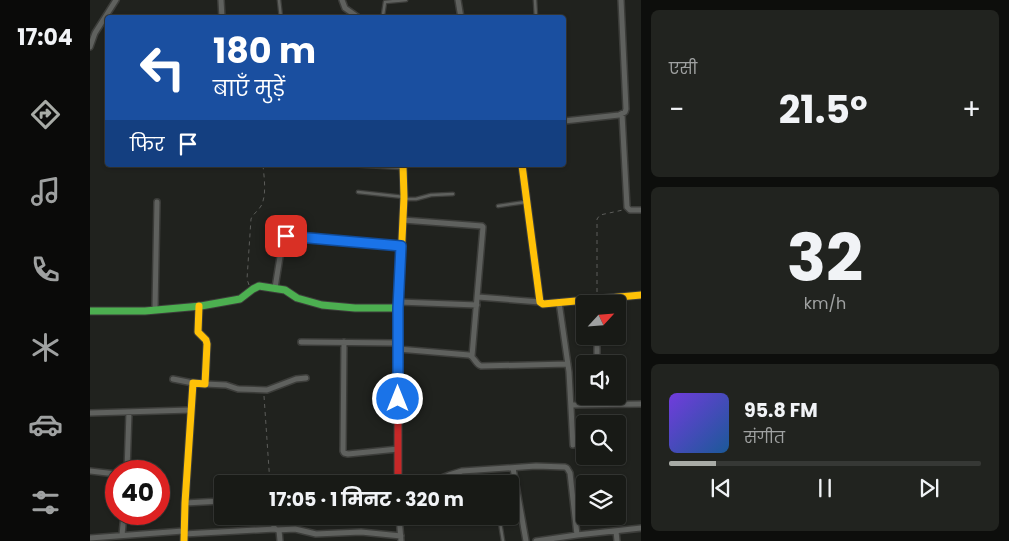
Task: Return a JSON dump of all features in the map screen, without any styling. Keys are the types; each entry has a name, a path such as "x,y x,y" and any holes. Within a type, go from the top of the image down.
{"street":[{"path":"106,15 116,0"},
{"path":"221,0 222,15"},
{"path":"342,0 345,8 355,15"},
{"path":"458,0 461,15"},
{"path":"621,0 626,109 622,114 627,207 632,210 641,210"},
{"path":"90,47 95,33 105,17"},
{"path":"566,120 622,114"},
{"path":"398,475 398,305 404,198 403,167"},
{"path":"522,167 540,302"},
{"path":"155,309 157,202"},
{"path":"402,220 483,227 472,356 477,364 481,366 568,364"},
{"path":"275,288 282,238 286,236 401,246"},
{"path":"90,311 199,306 239,300 259,286 285,290 297,298 322,305 355,308 398,305 477,305"},
{"path":"626,297 641,294"},
{"path":"478,297 540,302 543,304 576,302"},
{"path":"559,302 568,364 573,445"},
{"path":"199,306 198,332 206,340 207,344 205,384"},
{"path":"302,342 344,342 398,346 472,356"},
{"path":"344,342 343,451 348,454 398,450"},
{"path":"173,379 193,383 226,385 238,389 263,390 272,389 296,379 306,378"},
{"path":"184,535 193,383"},
{"path":"626,404 641,404"},
{"path":"571,405 576,405"},
{"path":"90,413 190,410"},
{"path":"127,460 130,412"},
{"path":"449,475 462,471 542,466 568,468 577,535"},
{"path":"513,468 526,541"},
{"path":"90,471 105,473"},
{"path":"185,502 214,501"},
{"path":"122,535 123,525"},
{"path":"276,525 280,541"},
{"path":"90,538 100,539 122,535 184,535 295,529 316,534 361,532 401,539 400,525"},
{"path":"536,541 641,528"},
{"path":"616,531 617,541"},
{"path":"309,533 309,541"}],"lane":[{"path":"279,0 281,15"},
{"path":"383,15 385,2 406,0"},
{"path":"535,0 536,15"},
{"path":"358,192 416,200 431,195 453,194"},
{"path":"498,206 527,202"},
{"path":"500,525 503,541"}],"path":[{"path":"253,289 247,279 251,219 263,201 263,167"},
{"path":"597,295 598,216 628,209"},
{"path":"263,390 269,475"}],"traffic: fast":[{"path":"90,311 145,311 201,306 240,299 259,286 285,290 297,298 322,305 355,308 398,308"}],"traffic: slow":[{"path":"398,325 404,197 403,167"},
{"path":"522,167 540,302 543,304 641,295"},
{"path":"184,541 193,383 205,384 207,344 206,340 198,332 199,306"}],"traffic: jam":[{"path":"398,325 398,475"}],"route":[{"path":"286,236 401,246 398,308 398,399"}]}
